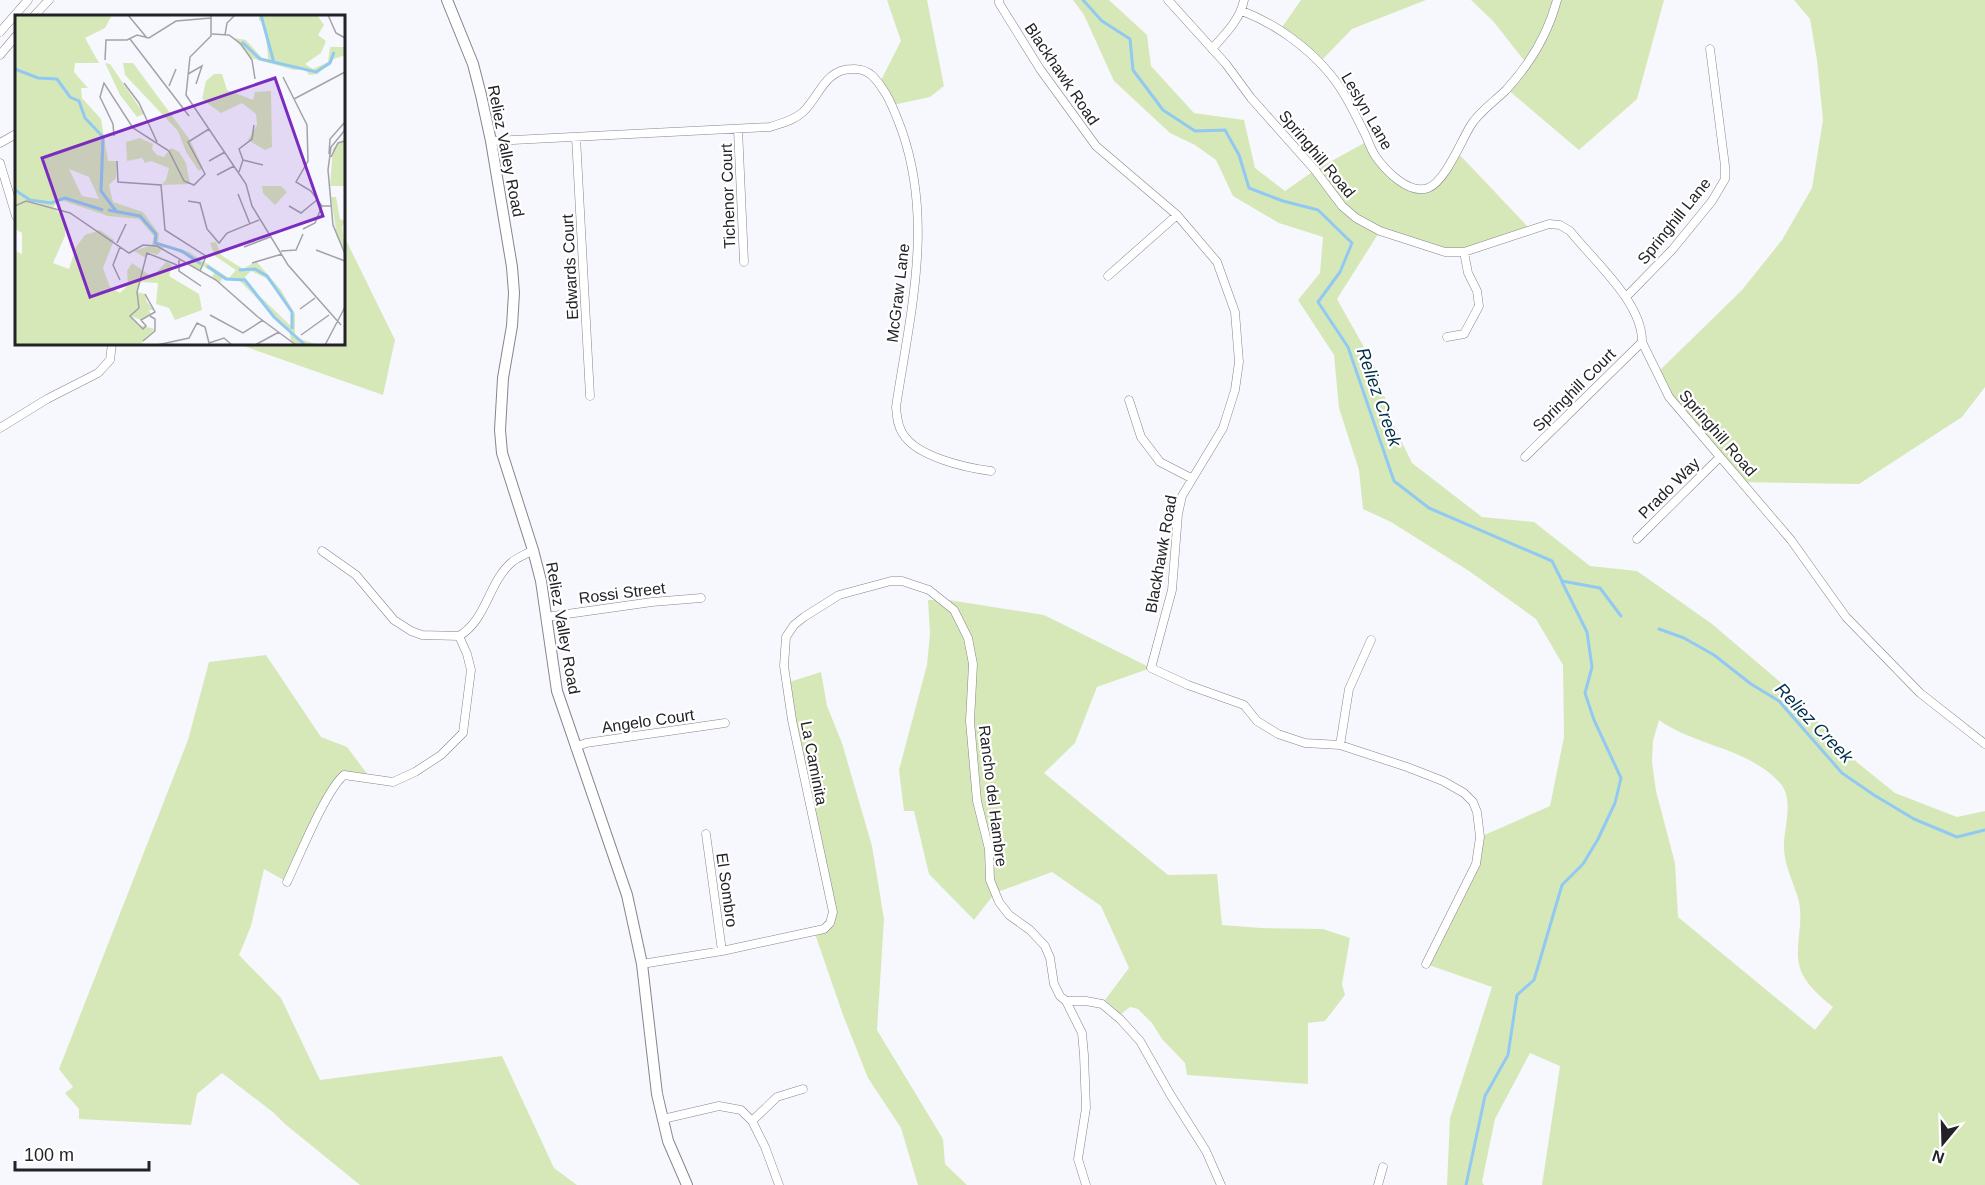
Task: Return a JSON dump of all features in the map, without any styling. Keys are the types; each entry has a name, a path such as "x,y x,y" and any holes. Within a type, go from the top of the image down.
{"main road":[{"name":"Reliez Valley Road","path":"447,0 473,64 491,141 512,267 514,293 512,326 503,378 500,430 502,453 541,581 557,691 627,896 642,964 657,1094 668,1142 687,1185"}],"street":[{"path":"0,32 28,0"},
{"path":"35,15 49,0"},
{"name":"Blackhawk Road","path":"999,0 1040,69 1096,146 1177,215 1217,262 1235,312 1239,362 1235,390 1223,428 1182,496 1178,514 1172,590 1151,668 1244,705 1257,721 1278,734 1305,743 1340,745"},
{"name":"Springhill Road","path":"1168,0 1315,170 1342,206 1356,218 1380,231 1445,252 1464,252 1549,224 1560,225 1570,231 1627,296 1642,334 1642,342 1668,397 1791,540 1846,617 1920,693 1985,744"},
{"path":"1212,49 1234,24 1242,11 1244,0"},
{"name":"Leslyn Lane","path":"1242,11 1280,30 1329,73 1349,101 1376,157 1403,183 1416,189 1427,189 1437,182 1472,122 1506,89 1527,64 1544,38 1557,0"},
{"path":"0,55 15,37"},
{"name":"Springhill Lane","path":"1627,296 1672,250 1712,201 1725,179 1710,49"},
{"name":"McGraw Lane","path":"491,141 770,127 791,121 803,112 825,81 834,73 848,68 863,69 875,77 892,105 911,156 919,207 918,265 896,407 898,424 903,435 922,450 964,467 991,471"},
{"name":"Tichenor Court","path":"738,129 744,262"},
{"path":"0,143 15,135"},
{"name":"Edwards Court","path":"576,137 590,396"},
{"path":"0,164 15,213"},
{"path":"1108,276 1177,215"},
{"path":"1446,338 1464,334 1479,306 1477,291 1468,273 1464,252"},
{"name":"Springhill Court","path":"1525,457 1642,342"},
{"path":"0,428 47,399 98,373 110,360 112,345"},
{"path":"1129,400 1141,437 1160,462 1191,478"},
{"name":"Prado Way","path":"1637,539 1720,457"},
{"path":"322,551 356,575 394,620 411,631 422,636 459,636 472,624 512,561 533,550"},
{"name":"La Caminita","path":"642,964 722,951 824,929 830,923 833,912 794,731 784,666 786,637 794,625 838,595 902,580 929,590 954,610 968,638"},
{"name":"Rossi Street","path":"546,617 652,602 701,598"},
{"path":"288,882 329,795 340,778 344,775 393,782 415,772 441,755 463,733 471,670 459,636"},
{"name":"Rancho del Hambre","path":"968,638 973,664 970,721 972,751 977,801 989,849 990,880 999,902 1009,915 1030,930 1045,946 1050,958 1054,984 1060,996 1066,1001"},
{"path":"1371,640 1349,689 1340,745 1443,781 1464,793 1473,802 1477,813 1480,837 1476,864 1426,964"},
{"name":"Angelo Court","path":"575,747 586,743 725,723"},
{"name":"El Sombro","path":"706,834 722,951"},
{"path":"1086,1185 1078,1160 1086,1108 1082,1033 1066,1001 1102,1004 1120,1019 1140,1041 1206,1151 1221,1185"},
{"path":"752,1120 777,1097 803,1089"},
{"path":"663,1119 719,1106 741,1110 752,1120 779,1185"},
{"path":"1378,1185 1383,1167"}],"green space":[{"path":"887,0 927,0 944,86 930,97 893,105 879,84 901,41"},
{"path":"1073,0 1109,0 1147,35 1151,66 1194,113 1244,120 1255,168 1285,191 1315,170 1368,141 1389,171 1416,189 1437,182 1456,151 1531,230 1491,244 1445,252 1380,231 1337,299 1374,365 1395,428 1412,463 1482,517 1534,522 1590,566 1637,571 1712,624 1779,681 1853,759 1895,793 1957,817 1985,811 1985,1185 1542,1185 1560,1066 1530,1053 1495,1119 1482,1182 1484,1185 1447,1185 1450,1118 1492,987 1426,964 1469,882 1480,837 1550,806 1564,737 1563,665 1536,619 1469,571 1391,522 1363,509 1359,470 1339,408 1334,355 1298,300 1320,273 1323,237 1279,223 1233,196 1216,160 1195,145 1170,133 1114,81 1084,15","holes":["1659,720 1673,729 1753,762 1767,771 1784,790 1788,806 1784,849 1800,909 1799,965 1805,979 1833,1007 1815,1030 1678,917 1675,863 1656,791 1652,762 1653,741"]},
{"path":"1301,0 1426,0 1352,29 1319,63 1280,30"},
{"path":"1471,0 1664,0 1637,99 1579,150 1507,89 1527,64 1493,21"},
{"path":"1794,0 1985,0 1985,387 1962,417 1859,484 1739,482 1680,412 1657,373 1742,290 1782,240 1812,188 1823,120 1810,19"},
{"path":"345,238 395,340 383,395 241,345 345,345"},
{"path":"928,600 949,600 1044,615 1151,668 1097,687 1075,743 1044,773 1168,875 1217,874 1222,925 1323,929 1350,938 1342,984 1345,995 1325,1021 1308,1023 1308,1084 1187,1075 1185,1063 1138,1009 1130,1007 1121,1014 1105,1000 1129,968 1101,906 1052,872 995,893 974,920 929,874 914,811 904,811 899,770 927,665 930,634"},
{"path":"266,655 321,737 347,747 371,779 340,778 287,882 264,869 251,926 239,955 281,998 320,1080 502,1056 554,1168 577,1185 360,1185 222,1073 197,1094 191,1125 79,1119 79,1109 65,1093 73,1087 59,1069 188,740 209,662"},
{"path":"821,672 827,706 842,743 872,846 884,919 877,1030 943,1139 945,1164 967,1185 918,1185 901,1128 868,1078 814,931 824,929 833,912 786,683"}],"waterway":[{"name":"Reliez Creek","path":"1083,0 1102,21 1130,39 1133,70 1163,110 1195,131 1225,130 1239,155 1249,188 1283,201 1318,210 1352,243 1340,272 1318,302 1348,347 1394,481 1429,508 1552,561 1562,581 1600,588 1621,616"},
{"path":"1466,1185 1485,1096 1508,1055 1517,995 1534,980 1562,885 1583,864 1598,839 1615,803 1621,778 1594,720 1585,693 1592,667 1587,632 1562,582"},
{"name":"Reliez Creek","path":"1659,629 1684,638 1714,655 1751,684 1779,701 1842,773 1874,795 1914,819 1957,837 1985,830"}]}
